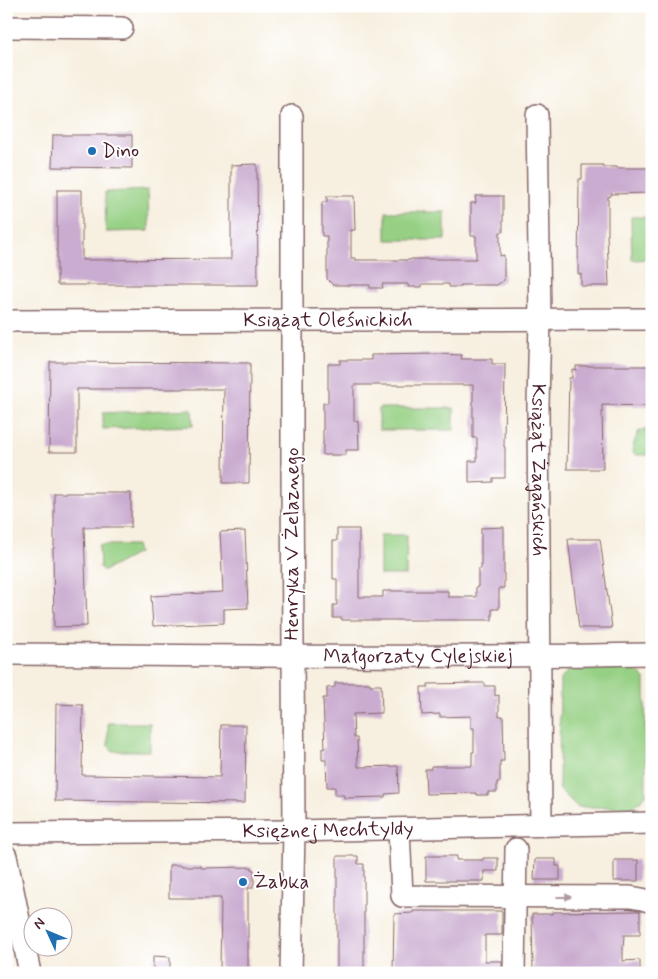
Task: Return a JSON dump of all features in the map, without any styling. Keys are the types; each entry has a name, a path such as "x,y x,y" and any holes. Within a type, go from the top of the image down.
{"street":[{"path":"10,29 122,28"},
{"name":"Książąt Żagańskich","path":"537,115 540,319 538,405 541,825"},
{"name":"Henryka V Żelaznego","path":"291,973 294,831 292,116"},
{"name":"Książąt Oleśnickich","path":"6,321 652,319"},
{"name":"Małgorzaty Cylejskiej","path":"6,654 293,657 652,654"},
{"name":"Księżnej Mechtyldy","path":"6,834 294,831 652,823"},
{"path":"399,829 402,896 630,897 652,902"},
{"path":"514,973 516,849"},
{"path":"6,856 30,973"}],"green space":[{"path":"148,190 149,231 106,232 105,192"},
{"path":"386,212 445,212 445,240 386,240"},
{"path":"631,217 652,217 652,259 632,260"},
{"path":"379,408 454,408 454,430 379,430"},
{"path":"192,409 193,426 103,429 103,413"},
{"path":"646,429 652,430 652,455 636,455 632,449 638,432"},
{"path":"380,535 407,535 406,575 380,575"},
{"path":"99,545 136,545 138,553 104,571 100,568"},
{"path":"634,668 645,679 646,795 634,807 577,807 559,789 560,679 570,669"},
{"path":"108,723 150,723 150,751 113,751 108,746"}],"building":[{"name":"Dino","path":"53,135 132,135 132,168 52,167"},
{"path":"257,164 258,285 57,285 57,190 82,190 82,260 231,259 231,165"},
{"path":"582,165 652,168 652,193 611,194 608,197 609,286 581,286 581,274 578,274 579,179 582,179"},
{"path":"327,196 354,196 355,230 351,230 351,258 355,258 355,260 410,260 476,259 476,236 471,236 471,203 476,203 475,196 503,196 503,232 500,232 500,256 504,255 504,280 497,285 461,285 461,287 449,287 449,284 422,284 422,287 408,287 408,284 382,284 383,288 370,288 370,285 333,285 327,279 327,236 322,236 322,202 327,202"},
{"path":"371,355 462,355 461,359 492,359 492,364 505,364 505,478 493,478 493,482 469,483 469,461 477,461 477,438 473,438 473,385 354,385 354,421 358,421 359,450 346,450 346,455 323,455 323,403 328,403 328,364 340,364 340,360 371,360"},
{"path":"50,362 250,363 249,483 223,483 224,389 77,389 77,452 49,452"},
{"path":"576,366 652,366 652,406 602,405 603,469 567,469 569,378 572,378 572,369 576,370"},
{"path":"54,493 131,493 131,527 84,527 87,626 54,627"},
{"path":"504,527 504,588 499,588 499,609 492,609 492,620 342,620 342,618 333,618 333,605 337,605 337,579 333,579 333,541 337,541 337,529 359,529 359,597 383,597 383,591 448,591 448,597 476,597 478,569 481,569 481,528"},
{"path":"245,531 248,608 224,609 224,623 153,626 151,596 223,592 220,532"},
{"path":"568,539 600,539 612,628 579,628"},
{"path":"335,683 370,683 370,685 381,685 382,713 353,714 354,738 357,738 358,767 398,766 399,793 385,794 385,797 344,798 344,795 335,795 335,787 327,787 326,760 322,760 322,749 325,748 323,698 327,698 327,688 335,687"},
{"path":"485,683 485,686 495,686 495,696 499,695 499,716 503,716 504,761 500,761 500,782 497,782 497,792 488,792 488,795 477,795 476,793 426,794 425,769 431,769 431,766 472,766 474,728 471,728 471,716 440,717 440,714 422,715 421,687 428,687 428,684"},
{"path":"56,704 83,705 82,775 220,777 221,725 246,725 245,803 55,801"},
{"path":"337,856 358,856 358,864 364,864 364,973 337,973"},
{"path":"426,856 457,856 456,860 498,858 498,871 484,871 484,881 426,881"},
{"path":"535,859 556,859 556,866 560,866 560,880 534,880"},
{"path":"614,860 638,860 638,881 614,881"},
{"path":"169,865 201,866 201,868 252,867 252,870 254,870 254,884 253,888 248,888 248,973 220,973 221,898 169,898"},
{"path":"413,911 502,911 502,935 485,935 485,961 502,961 502,973 393,973 394,914 413,913"},
{"path":"640,911 640,935 624,935 623,961 640,960 640,973 533,973 532,914"},
{"path":"153,956 170,957 170,971 153,971"}],"place":[{"name":"Dino","path":"92,151"},
{"name":"Żabka","path":"243,882"}]}
